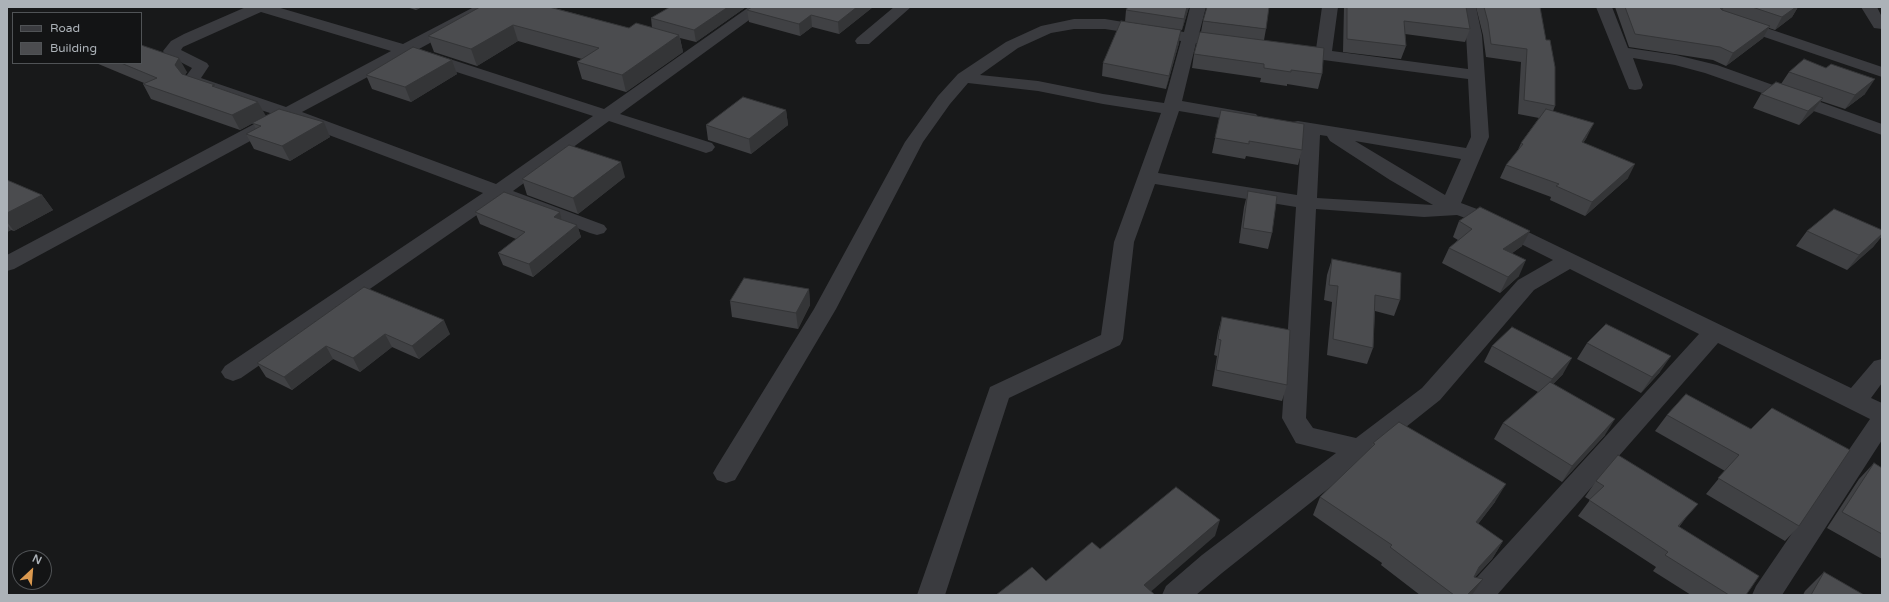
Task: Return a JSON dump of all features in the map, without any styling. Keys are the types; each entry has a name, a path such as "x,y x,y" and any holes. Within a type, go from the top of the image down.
{"street":[{"path":"597,229 288,113 197,83 192,79 201,66 171,52 177,44 190,37 260,7 405,50 706,147"},
{"path":"7,264 485,7"},
{"path":"233,372 498,192 759,7"},
{"path":"862,42 903,7"},
{"path":"931,595 999,393 1112,339 1124,242 1172,107 1198,7"},
{"path":"1323,55 1330,7"},
{"path":"1455,207 1472,155 1480,137 1474,35 1468,7"},
{"path":"1604,7 1635,85"},
{"path":"1869,7 1879,25"},
{"path":"1721,18 1882,72"},
{"path":"726,473 825,309 914,142 944,100 964,78 1012,45 1048,29 1074,24 1105,24 1189,38 1243,45"},
{"path":"676,44 699,50"},
{"path":"1274,49 1476,75"},
{"path":"1622,52 1676,60 1710,68 1882,130"},
{"path":"964,78 1038,86 1103,99 1172,107 1273,122 1472,155"},
{"path":"1320,130 1308,203 1294,418 1305,436 1359,449"},
{"path":"1320,130 1397,176 1455,207 1486,219 1882,414"},
{"path":"1148,177 1308,203 1424,211 1455,207"},
{"path":"1176,595 1212,564 1431,394 1526,285 1569,260"},
{"path":"1479,595 1545,523 1714,332"},
{"path":"1855,400 1882,368"},
{"path":"1766,595 1882,420"}],"building":[{"path":"480,7 549,7 629,28 636,23 679,35 622,75 577,62 599,48 513,25 471,49 428,36"},
{"path":"670,7 728,7 694,30 651,18"},
{"path":"752,7 857,7 838,22 811,15 799,24 747,10"},
{"path":"1128,7 1187,7 1184,19 1126,10"},
{"path":"1207,7 1269,7 1266,29 1203,21"},
{"path":"1347,7 1466,7 1470,29 1404,21 1406,46 1347,39"},
{"path":"1484,7 1540,7 1546,40 1550,40 1555,67 1555,106 1524,100 1527,49 1491,44"},
{"path":"1625,7 1719,7 1722,10 1770,26 1733,53 1720,47 1635,34"},
{"path":"1752,7 1796,7 1782,17"},
{"path":"1121,21 1181,30 1169,76 1103,63"},
{"path":"1200,32 1324,48 1322,74 1291,70 1291,72 1264,68 1264,64 1194,54"},
{"path":"142,45 179,58 175,65 182,74 258,102 232,115 143,84 157,78 123,64 142,64"},
{"path":"413,47 452,60 405,87 366,75"},
{"path":"1804,59 1826,68 1831,64 1875,79 1855,95 1789,72"},
{"path":"1776,82 1823,98 1808,111 1761,94"},
{"path":"743,97 786,110 749,139 706,125"},
{"path":"279,109 324,122 282,146 246,134 261,126 252,123"},
{"path":"1546,109 1594,123 1582,142 1635,164 1592,202 1556,186 1559,184 1506,165 1523,144 1521,143"},
{"path":"1221,110 1304,124 1302,150 1249,141 1249,144 1215,138"},
{"path":"569,145 621,162 573,198 522,179"},
{"path":"7,180 42,195 7,213"},
{"path":"1248,191 1277,196 1272,233 1243,228"},
{"path":"504,192 560,212 554,217 577,225 529,264 498,253 525,232 475,212"},
{"path":"1480,207 1530,231 1503,249 1526,260 1508,277 1449,248 1472,229 1459,221"},
{"path":"1834,209 1882,230 1882,234 1859,255 1807,231"},
{"path":"1332,259 1401,273 1400,300 1375,295 1373,348 1333,339 1338,286 1329,285"},
{"path":"744,278 809,289 796,313 730,301"},
{"path":"364,287 444,320 412,346 385,334 353,358 326,346 284,377 257,363"},
{"path":"1222,317 1290,330 1287,385 1216,370 1221,340 1218,339"},
{"path":"1606,324 1671,356 1652,377 1587,343"},
{"path":"1512,327 1572,358 1552,379 1492,346"},
{"path":"1550,382 1615,419 1572,466 1503,423"},
{"path":"1686,394 1751,429 1772,408 1850,450 1799,526 1718,478 1739,455 1667,415"},
{"path":"1399,422 1506,484 1476,522 1503,541 1479,567 1474,577 1483,579 1467,595 1454,595 1390,547 1392,545 1320,497 1375,444 1373,443"},
{"path":"1618,455 1698,504 1678,526 1759,576 1746,595 1729,595 1665,555 1668,552 1589,500 1604,486 1596,481"},
{"path":"1874,463 1882,468 1882,534 1842,512"},
{"path":"1176,487 1220,520 1144,585 1154,594 1153,595 996,595 1032,567 1046,581 1092,542 1100,549"},
{"path":"1824,572 1864,595 1811,595"}]}
